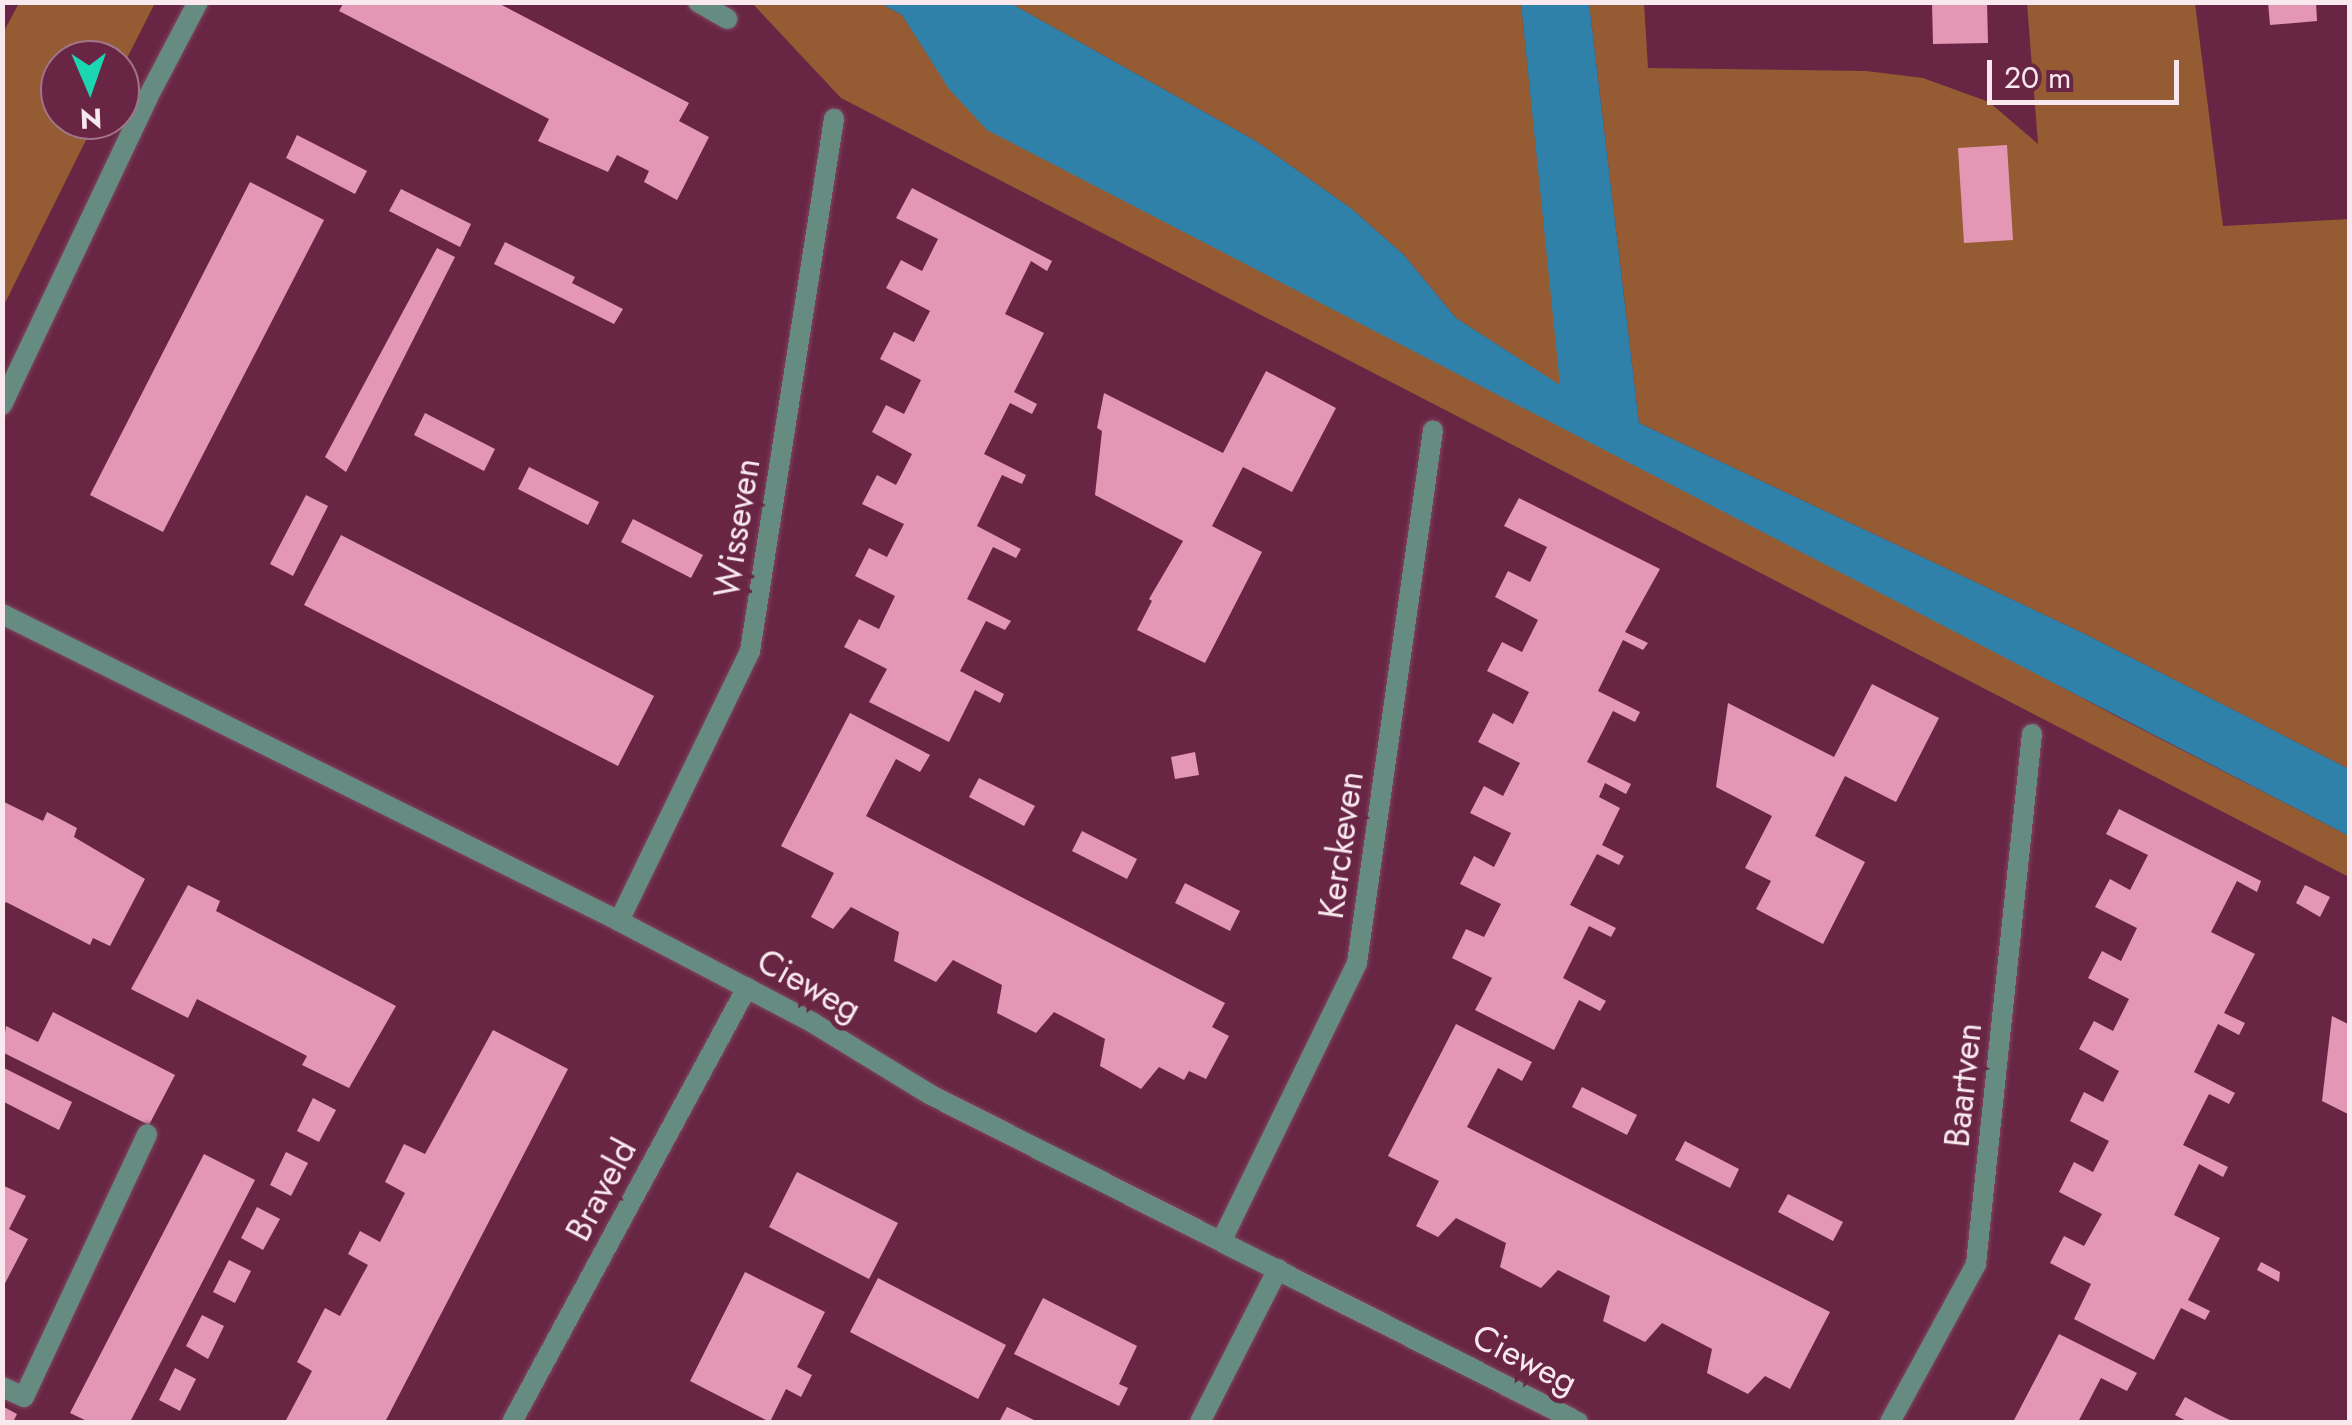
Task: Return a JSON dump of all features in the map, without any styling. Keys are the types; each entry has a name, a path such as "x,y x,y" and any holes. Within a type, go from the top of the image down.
{"street":[{"path":"2,405 147,99 198,2"},
{"path":"698,2 728,19"},
{"name":"Wisseven","path":"619,921 750,651 834,119"},
{"name":"Kerckeven","path":"1222,1240 1357,963 1433,430"},
{"name":"Cieweg","path":"2,614 619,921 747,988 931,1095 1578,1422"},
{"name":"Baartven","path":"1890,1422 1976,1264 2032,734"},
{"name":"Braveld","path":"512,1422 747,988"},
{"path":"2,1387 24,1397 147,1134"},
{"path":"1200,1422 1278,1268"}],"shaded area":[{"path":"19,3 155,3 136,40 40,40 40,140 86,140 3,307 3,33"},
{"path":"752,3 880,3 902,15 950,89 2114,715 2349,836 2349,877 841,98"},
{"path":"1010,3 1521,3 1561,386 1456,318 1404,255 1352,209 1256,141"},
{"path":"1589,3 1644,3 1648,68 1866,71 1923,78 1989,102 2038,144 2027,3 2195,3 2223,226 2349,219 2349,769 2083,633 1639,423"}],"water":[{"path":"880,3 1010,3 1256,141 1352,209 1404,255 1456,318 1560,385 1521,3 1589,3 1639,423 2083,633 2349,769 2349,836 987,130 949,89 902,15"}],"building":[{"path":"344,2 496,2 689,103 679,121 709,137 677,200 644,182 649,171 617,155 608,172 538,141 549,119 339,11"},
{"path":"1932,2 1987,2 1988,43 1933,44"},
{"path":"2268,2 2316,2 2317,21 2270,25"},
{"path":"297,135 367,171 355,194 286,158"},
{"path":"2007,145 2013,240 1964,243 1958,148"},
{"path":"250,182 324,220 163,532 90,495"},
{"path":"912,188 1052,261 1047,271 1031,261 1005,314 1044,333 1014,392 1037,404 1032,414 1010,403 984,454 1026,475 1022,484 1002,475 977,526 1021,549 1016,558 993,547 967,599 1011,621 1005,630 986,621 960,671 1004,694 1000,703 975,690 949,742 869,702 887,669 844,647 859,619 879,629 895,596 855,576 869,548 887,557 904,524 862,504 877,475 896,485 912,454 872,432 886,405 904,414 921,380 880,359 894,332 914,342 930,311 886,288 901,260 922,271 938,239 896,218"},
{"path":"401,189 471,224 460,247 389,211"},
{"path":"505,242 575,277 572,283 623,309 614,324 494,264"},
{"path":"437,248 455,257 346,472 325,457"},
{"path":"1266,371 1336,408 1292,492 1243,467 1212,526 1262,552 1205,663 1137,630 1152,601 1149,599 1183,541 1095,495 1102,431 1097,428 1104,393 1223,453"},
{"path":"425,413 495,449 484,471 414,435"},
{"path":"529,467 599,502 588,525 518,489"},
{"path":"306,495 328,506 293,576 270,564"},
{"path":"1519,498 1660,569 1625,632 1648,643 1643,650 1623,640 1598,691 1640,712 1635,722 1613,711 1587,762 1631,784 1626,794 1605,783 1599,797 1620,808 1602,845 1624,856 1619,865 1597,854 1570,905 1616,928 1611,937 1589,926 1563,978 1606,1001 1600,1011 1579,1000 1554,1050 1475,1010 1492,978 1452,958 1466,929 1484,937 1501,904 1460,884 1474,856 1494,867 1511,833 1470,813 1484,786 1503,796 1520,763 1478,742 1493,713 1513,724 1529,692 1487,671 1502,642 1522,652 1538,620 1495,597 1508,571 1530,582 1547,547 1504,526"},
{"path":"633,519 703,555 691,578 621,542"},
{"path":"341,535 654,696 618,766 304,605"},
{"path":"1872,684 1939,718 1896,802 1845,776 1815,836 1865,862 1823,944 1756,909 1771,881 1745,868 1772,816 1716,787 1728,703 1834,757"},
{"path":"850,713 930,755 920,772 896,759 866,816 1225,1003 1212,1027 1229,1036 1206,1079 1189,1071 1184,1080 1159,1067 1141,1089 1100,1066 1105,1039 1079,1025 1054,1012 1036,1033 997,1013 1002,985 953,960 936,982 894,961 899,932 851,907 833,929 811,917 834,873 781,846"},
{"path":"1195,752 1199,775 1175,779 1171,757"},
{"path":"979,778 1035,806 1024,826 969,797"},
{"path":"2,801 43,821 47,812 77,828 74,837 145,879 110,946 93,938 90,945 6,902 2,908"},
{"path":"2119,809 2261,881 2257,892 2237,881 2211,932 2255,954 2224,1013 2245,1023 2239,1035 2218,1024 2194,1072 2235,1093 2229,1104 2209,1094 2183,1145 2228,1167 2223,1177 2199,1164 2174,1215 2220,1238 2188,1300 2210,1311 2205,1320 2181,1308 2154,1360 2074,1319 2091,1284 2050,1263 2064,1236 2084,1246 2102,1214 2059,1192 2074,1162 2093,1172 2109,1141 2070,1121 2084,1092 2103,1102 2119,1071 2079,1049 2094,1021 2113,1031 2129,999 2088,978 2102,951 2121,961 2137,928 2095,907 2110,879 2130,890 2148,855 2106,834"},
{"path":"1082,831 1137,859 1127,879 1072,851"},
{"path":"1185,883 1240,911 1230,931 1175,903"},
{"path":"188,885 220,901 216,911 396,1006 349,1088 302,1065 307,1056 197,999 188,1018 131,989"},
{"path":"2305,885 2330,897 2320,917 2296,903"},
{"path":"53,1012 175,1075 149,1125 2,1052 6,1026 38,1042"},
{"path":"2332,1016 2350,1025 2350,1115 2322,1101"},
{"path":"1456,1024 1532,1062 1522,1081 1498,1068 1467,1127 1830,1312 1790,1389 1765,1376 1748,1394 1707,1373 1712,1349 1662,1323 1645,1342 1603,1321 1610,1296 1558,1270 1541,1288 1521,1278 1500,1267 1506,1243 1456,1218 1438,1237 1416,1226 1439,1181 1388,1156"},
{"path":"493,1030 568,1069 385,1422 285,1422 312,1371 297,1362 325,1308 340,1316 368,1265 348,1254 360,1231 380,1242 405,1193 385,1182 404,1144 425,1154"},
{"path":"2,1067 72,1102 59,1130 2,1101"},
{"path":"1582,1087 1637,1115 1627,1135 1572,1107"},
{"path":"313,1098 336,1110 319,1142 297,1131"},
{"path":"1685,1141 1739,1169 1730,1188 1675,1160"},
{"path":"286,1152 308,1163 291,1196 270,1185"},
{"path":"204,1154 255,1180 130,1422 89,1422 70,1413"},
{"path":"797,1172 898,1223 869,1279 769,1227"},
{"path":"2,1185 26,1196 9,1229 28,1239 2,1289"},
{"path":"1788,1194 1843,1222 1833,1241 1778,1212"},
{"path":"257,1207 280,1219 263,1250 241,1238"},
{"path":"229,1260 251,1271 235,1303 213,1292"},
{"path":"2261,1262 2280,1272 2279,1282 2257,1270"},
{"path":"745,1272 825,1312 797,1367 812,1375 801,1397 786,1389 770,1422 690,1381"},
{"path":"878,1278 1006,1345 978,1399 850,1332"},
{"path":"1043,1298 1137,1346 1119,1384 1128,1388 1119,1406 1014,1354"},
{"path":"202,1315 224,1326 208,1359 186,1346"},
{"path":"2059,1334 2137,1373 2127,1391 2101,1378 2078,1422 2013,1422"},
{"path":"175,1368 196,1379 180,1411 159,1400"},
{"path":"2185,1397 2234,1422 2188,1422 2175,1415"},
{"path":"2,1406 17,1414 13,1422 2,1422"},
{"path":"1007,1407 1038,1422 999,1422"}]}
